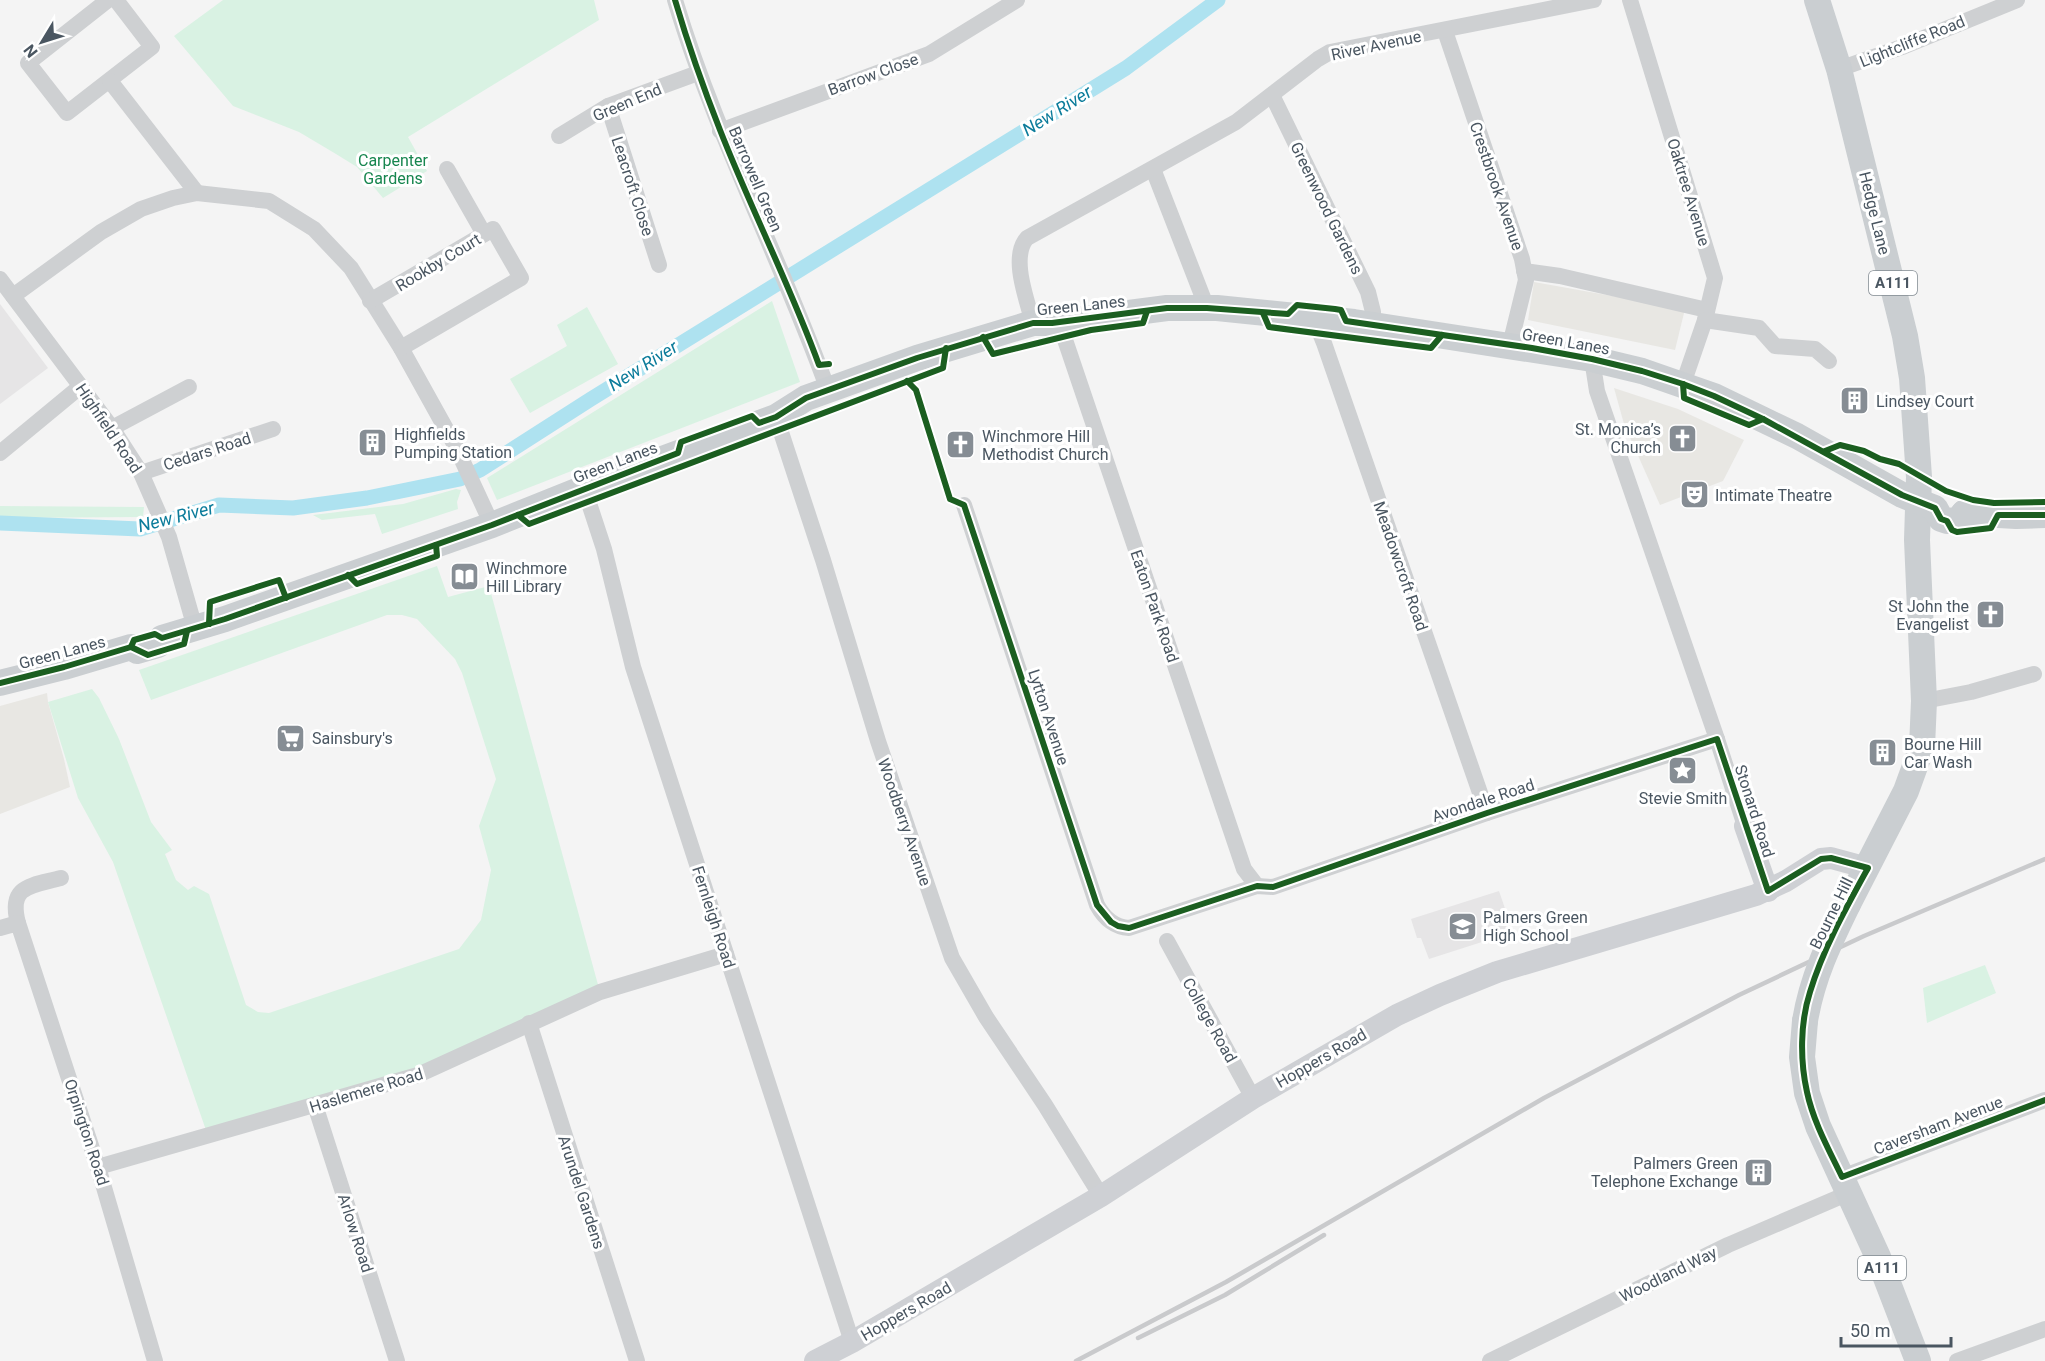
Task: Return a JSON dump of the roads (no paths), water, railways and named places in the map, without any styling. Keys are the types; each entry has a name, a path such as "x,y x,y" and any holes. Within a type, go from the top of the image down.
{"main road":[{"name":"Hedge Lane","path":"1817,0 1839,69 1905,336 1927,505"},
{"name":"Green Lanes","path":"0,683 131,647 134,640 154,634 162,638 195,628 492,525 584,488 776,417 806,398 946,348 1033,323 1059,322 1167,308 1207,308 1372,324 1592,359 1642,371 1714,396 1763,419 1902,495 1927,505 1942,502 1958,504 1964,513 2045,515"},
{"name":"Bourne Hill","path":"1918,1361 1894,1296 1818,1126 1807,1093 1803,1057 1809,993 1830,941 1906,791 1922,747 1924,701 1917,540 1927,505"}],"street":[{"path":"108,0 28,63 68,113 152,47 116,0"},
{"name":"Barrowell Green","path":"675,0 698,73 720,130 779,265 828,390"},
{"name":"Barrow Close","path":"720,130 929,54 1017,0"},
{"name":"River Avenue","path":"1033,323 1020,269 1022,244 1035,233 1236,122 1317,59 1330,52 1594,0"},
{"name":"Oaktree Avenue","path":"1630,0 1715,278 1706,315 1683,384"},
{"name":"Lightcliffe Road","path":"1839,69 1893,50 2017,0"},
{"name":"Crestbrook Avenue","path":"1445,31 1522,259 1526,280 1510,345"},
{"name":"Green End","path":"559,136 608,106 698,73"},
{"path":"110,81 197,193"},
{"name":"Greenwood Gardens","path":"1272,95 1368,292 1373,312 1372,324"},
{"name":"Leacroft Close","path":"608,106 659,265"},
{"path":"1154,169 1207,308"},
{"path":"447,170 484,234"},
{"path":"14,296 122,219 141,209 197,193 269,201 314,229 351,268 401,348 456,447 492,525"},
{"name":"Rookby Court","path":"370,301 493,230 521,278 401,348"},
{"path":"1524,271 1560,276 1758,328 1775,346 1815,350 1829,361"},
{"name":"Highfield Road","path":"0,279 112,428 141,473 169,537 195,628"},
{"name":"Meadowcroft Road","path":"1320,318 1320,333 1487,813"},
{"name":"Eaton Park Road","path":"1059,322 1244,869 1257,886"},
{"name":"Stonard Road","path":"1592,359 1597,391 1768,891"},
{"path":"0,453 81,386"},
{"path":"112,428 189,387"},
{"name":"Woodberry Avenue","path":"776,417 823,560 878,741 952,958 986,1017 1045,1105 1101,1196"},
{"name":"Cedars Road","path":"141,473 273,429"},
{"name":"Fernleigh Road","path":"584,488 604,549 633,667 852,1342"},
{"name":"Lytton Avenue","path":"964,505 1098,908 1114,924 1129,928 1257,886"},
{"path":"1924,701 1971,692 2034,674"},
{"name":"Avondale Road","path":"1257,886 1273,887 1487,813 1720,746"},
{"name":"Hoppers Road","path":"815,1361 852,1342 1101,1196 1253,1098 1376,1027 1440,994 1497,972 1768,891 1821,859 1831,858 1868,868"},
{"name":"Orpington Road","path":"61,878 25,888 16,898 14,909 98,1167 155,1361"},
{"path":"0,928 18,923"},
{"name":"College Road","path":"1167,941 1253,1098"},
{"name":"Haslemere Road","path":"98,1167 418,1075 600,992 726,954"},
{"name":"Arundel Gardens","path":"529,1023 637,1361"},
{"name":"Caversham Avenue","path":"1845,1185 2045,1100"},
{"name":"Arlow Road","path":"315,1105 397,1361"},
{"name":"Woodland Way","path":"1490,1361 1845,1185"},
{"path":"1957,1361 2045,1329"}],"waterway":[{"name":"New River","path":"0,523 140,529 219,505 293,508 367,498 460,479 480,470 1126,68 1218,0"}],"railway":[{"path":"1076,1361 1226,1282 1544,1098 1739,995 1864,936 2045,859"},
{"path":"1138,1338 1225,1295 1324,1235"}],"place":[{"name":"Lindsey Court","path":"1855,401"},
{"name":"St. Monica’s Church","path":"1682,438"},
{"name":"Highfields Pumping Station","path":"373,443"},
{"name":"Winchmore Hill Methodist Church","path":"961,445"},
{"name":"Intimate Theatre","path":"1694,495"},
{"name":"Winchmore Hill Library","path":"465,577"},
{"name":"St John the Evangelist","path":"1990,615"},
{"name":"Sainsbury's","path":"291,738"},
{"name":"Bourne Hill Car Wash","path":"1883,753"},
{"name":"Stevie Smith","path":"1683,770"},
{"name":"Palmers Green High School","path":"1462,926"},
{"name":"Palmers Green Telephone Exchange","path":"1759,1172"}],"park label":[{"name":"Carpenter Gardens","path":"393,169"}]}
